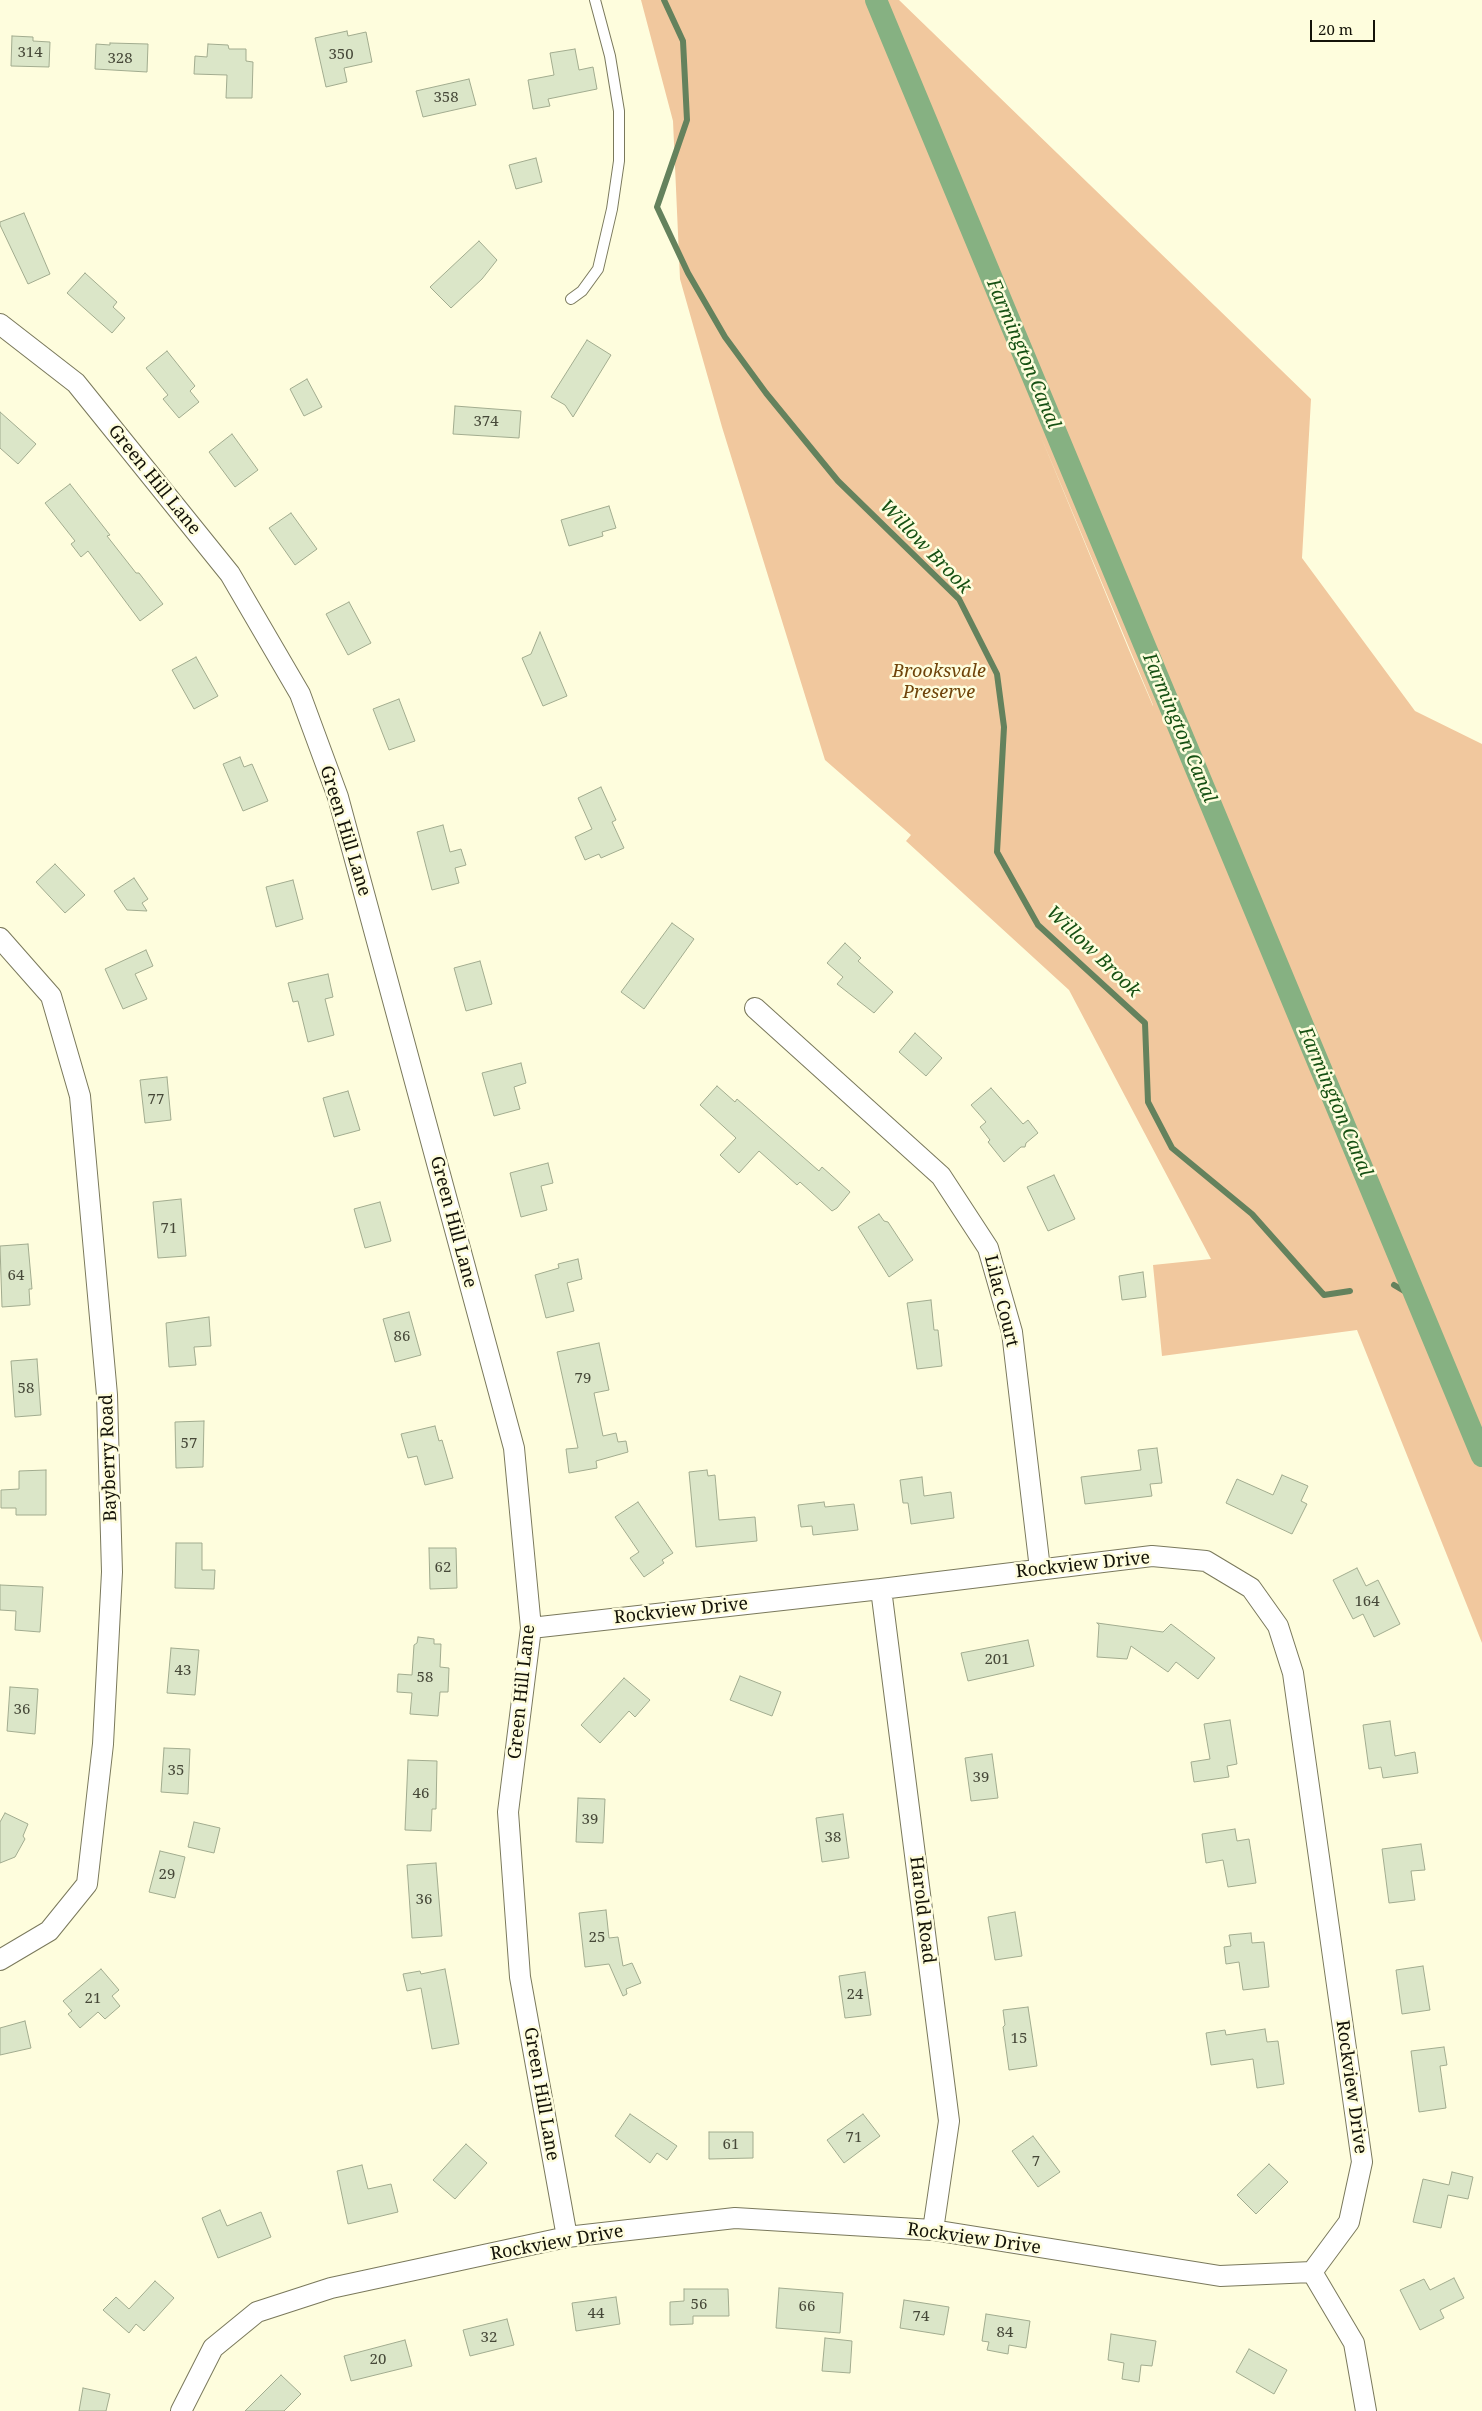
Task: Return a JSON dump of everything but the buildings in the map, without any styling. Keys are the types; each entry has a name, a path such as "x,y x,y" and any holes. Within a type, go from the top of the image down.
{"street":[{"name":"Green Hill Lane","path":"0,324 76,383 230,574 300,694 338,797 514,1448 531,1628 508,1812 520,1977 567,2237"},
{"name":"Bayberry Road","path":"0,938 51,996 80,1096 107,1394 112,1572 104,1744 87,1884 48,1930 0,1960"},
{"name":"Lilac Court","path":"755,1008 941,1176 988,1248 1012,1332 1040,1569"},
{"name":"Rockview Drive","path":"181,2411 213,2348 257,2312 331,2288 567,2237 735,2218 933,2230 1220,2276 1312,2272 1349,2222 1362,2162 1293,1673 1278,1626 1251,1588 1206,1561 1152,1556 881,1589 531,1628"},
{"name":"Harold Road","path":"881,1589 949,2121 933,2230"},
{"path":"1312,2272 1354,2343 1366,2411"}],"lane":[{"path":"571,299 582,291 598,268 612,209 619,161 619,111 610,56 595,0"}],"green space":[{"name":"Brooksvale Preserve","path":"641,0 899,0 1311,399 1302,558 1415,711 1482,744 1482,1643 1357,1330 1162,1356 1153,1265 1211,1259 1069,990 906,841 911,835 825,760 722,427 680,279 673,121","holes":["1039,432 1153,705 1153,706"]}],"waterway":[{"name":"Willow Brook","path":"664,0 683,41 687,120 657,207 688,273 725,337 766,393 838,481 959,599 997,674 1004,727 997,852 1038,925 1145,1023 1148,1102 1172,1148 1252,1214 1324,1295 1350,1291"},
{"name":"Farmington Canal","path":"876,0 1482,1456"},
{"path":"1394,1285 1416,1298"}]}
